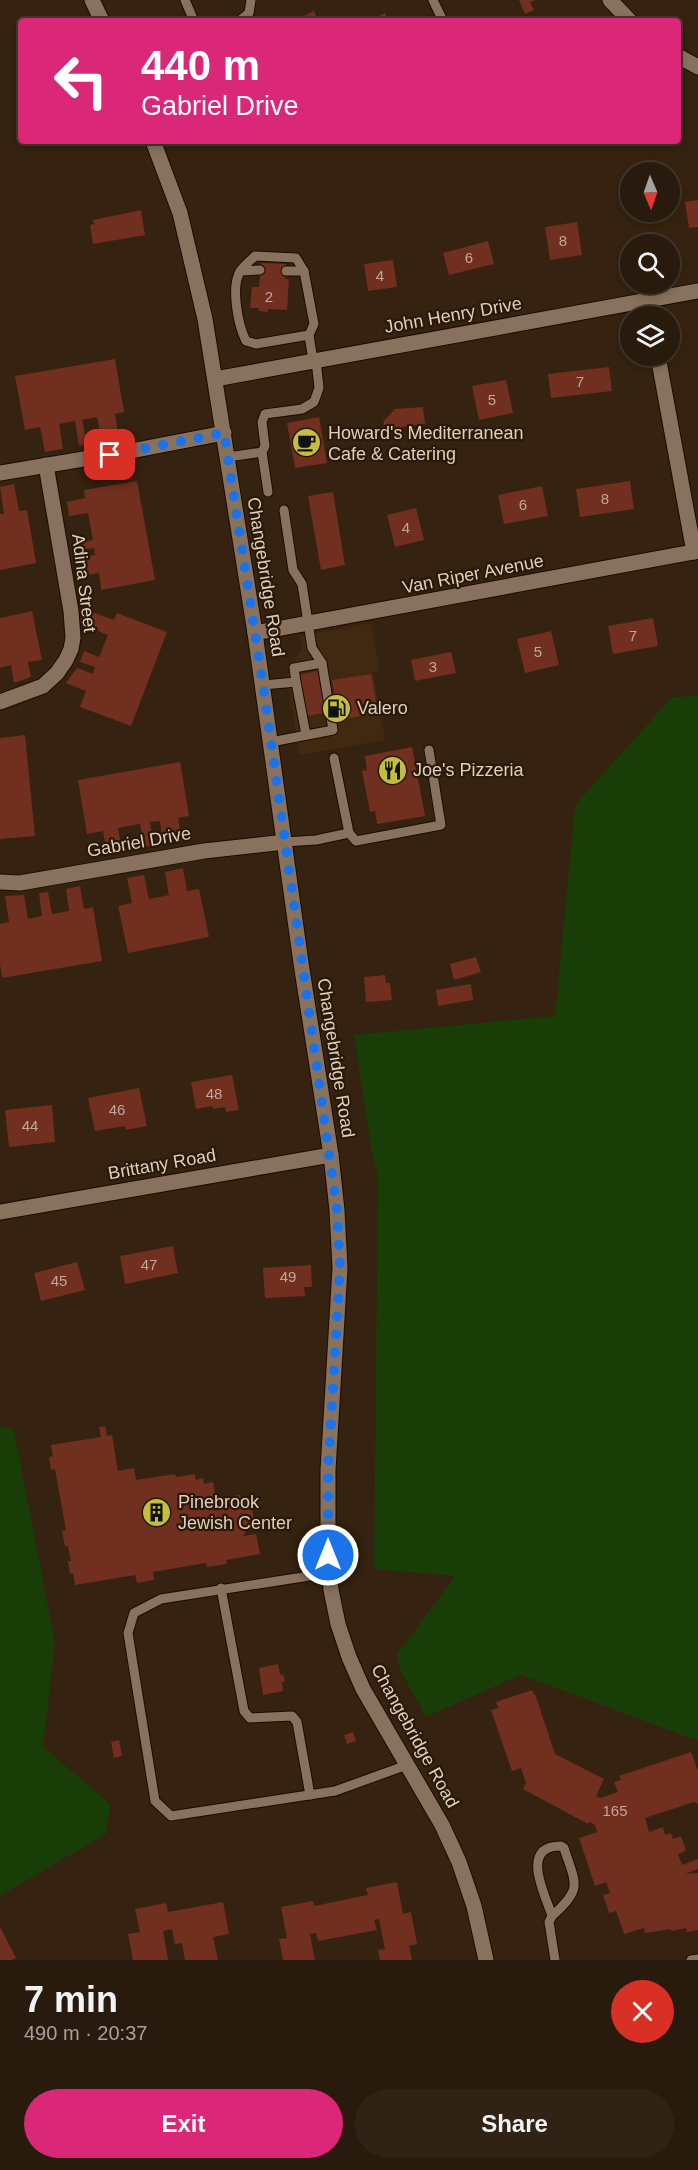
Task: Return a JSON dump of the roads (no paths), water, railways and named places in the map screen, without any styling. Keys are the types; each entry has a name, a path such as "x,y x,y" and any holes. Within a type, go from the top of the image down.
{"street":[{"path":"92,0 101,18"},
{"path":"610,0 627,18"},
{"path":"681,58 698,67"},
{"name":"Changebridge Road","path":"154,144 180,213 202,301 263,685 331,1155 340,1268 328,1470 328,1555 338,1624 363,1689 442,1824 459,1862 474,1906 486,1960"},
{"name":"John Henry Drive","path":"215,379 698,291"},
{"path":"648,300 649,306"},
{"path":"660,366 696,551"},
{"path":"0,473 224,433"},
{"name":"Adina Street","path":"0,702 43,686 57,674 66,660 73,638 71,611 46,465"},
{"name":"Van Riper Avenue","path":"255,633 696,551"},
{"name":"Gabriel Drive","path":"0,882 20,883 204,851 285,842"},
{"name":"Brittany Road","path":"0,1212 331,1155"}],"lane":[{"path":"186,0 193,18"},
{"path":"243,18 249,13 250,0"},
{"path":"433,0 442,18"},
{"path":"268,492 262,452 265,446 262,422 265,414 302,409 314,402 319,388 309,335 314,324 304,271 296,258 255,256 240,271 235,296 246,341 256,344 309,335"},
{"path":"240,271 260,270"},
{"path":"286,271 304,271"},
{"path":"228,457 262,452"},
{"path":"271,742 333,730 322,663 312,648 302,584 293,570 284,510"},
{"path":"306,735 294,668 322,663"},
{"path":"263,685 296,682"},
{"path":"334,758 349,833 356,840 441,825 429,750"},
{"path":"285,842 316,840 349,833"},
{"path":"329,1573 161,1599 134,1613 128,1633 155,1801 171,1816 335,1791 407,1764"},
{"path":"221,1588 244,1711 249,1718 292,1716 297,1722 310,1795"},
{"path":"552,1916 538,1874 537,1858 540,1853 551,1846 561,1846 564,1848 576,1887 572,1897 552,1916 549,1922 555,1960"},
{"path":"691,1960 698,1959"}],"place":[{"name":"Howard's Mediterranean Cafe & Catering","path":"307,443"},
{"name":"Valero","path":"336,708"},
{"name":"Joe's Pizzeria","path":"392,770"},
{"name":"Pinebrook Jewish Center","path":"157,1512"}]}
